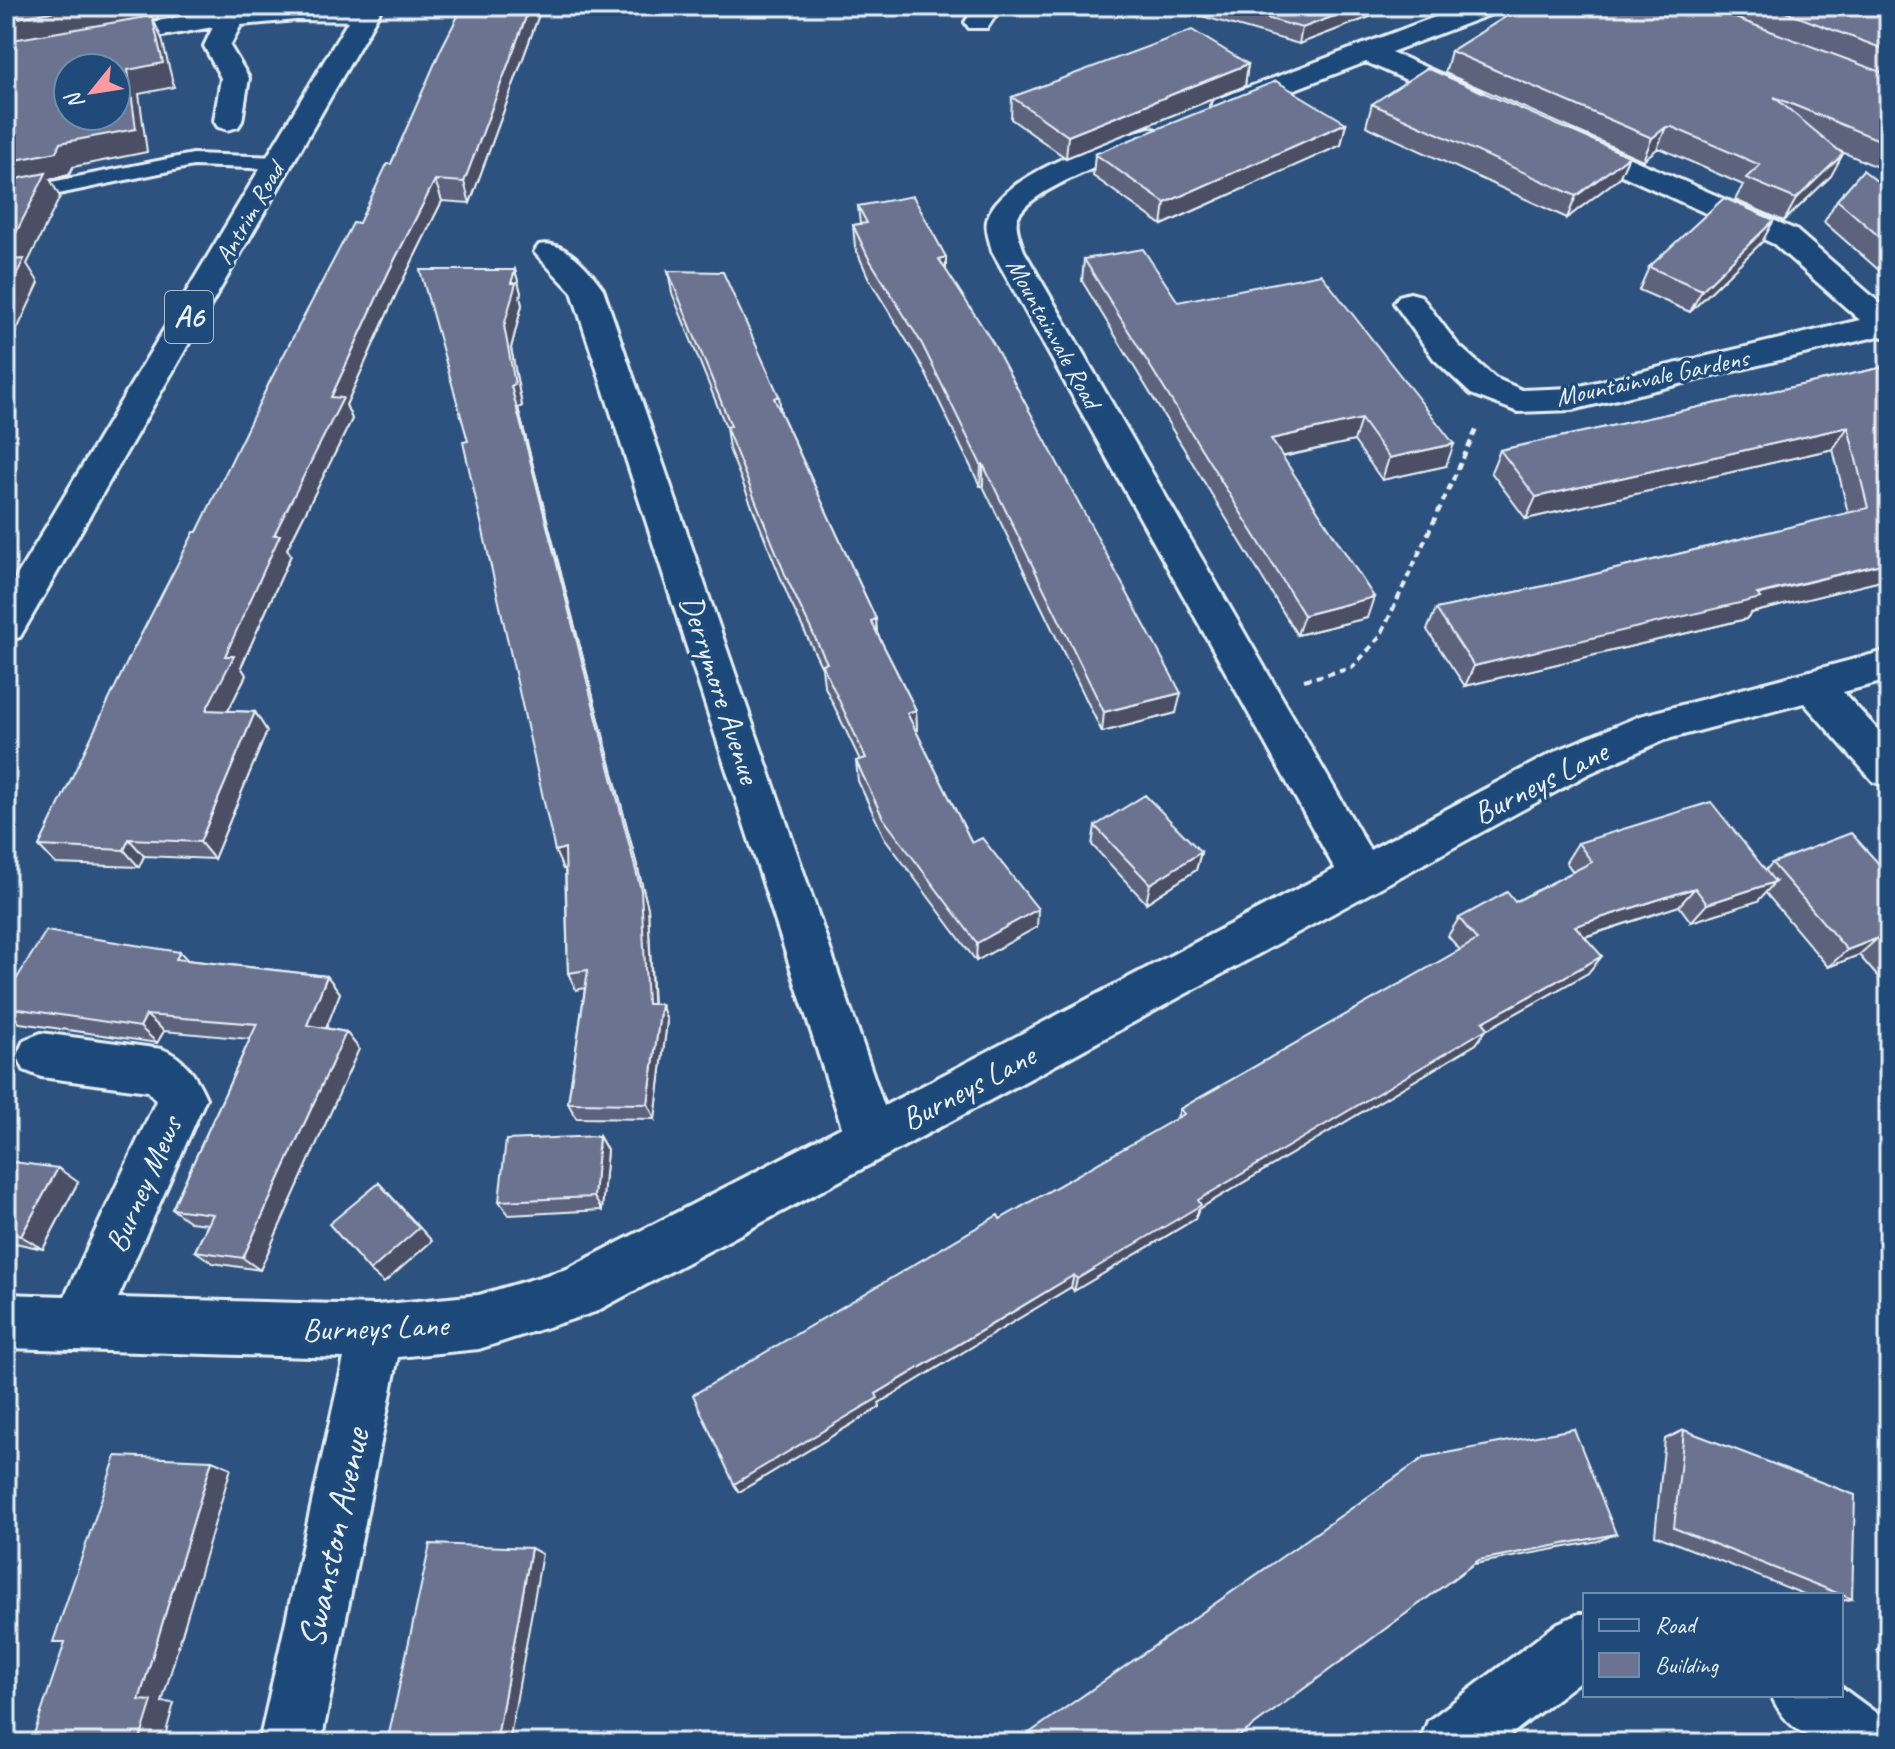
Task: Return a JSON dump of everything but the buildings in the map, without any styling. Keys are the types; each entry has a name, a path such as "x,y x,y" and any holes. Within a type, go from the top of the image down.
{"street":[{"name":"Mountainvale Road","path":"1361,874 1036,305 1008,251 1002,221 1014,198 1042,181 1365,51 1439,12 1488,6"},
{"path":"6,56 231,18 368,9"},
{"name":"Antrim Road","path":"6,627 368,9"},
{"path":"228,121 235,78 217,46 231,18"},
{"path":"1365,51 1490,106"},
{"path":"1546,131 1785,237 1887,326"},
{"name":"Derrymore Avenue","path":"550,252 587,289 871,1139"},
{"name":"Mountainvale Gardens","path":"1410,303 1446,352 1483,386 1518,401 1572,399 1887,326"},
{"name":"Burneys Lane","path":"6,1321 376,1332 479,1322 576,1293 871,1139 1573,762 1654,727 1889,665"},
{"path":"1813,686 1889,770"},
{"name":"Burney Mews","path":"41,1055 162,1071 182,1098 79,1325"},
{"name":"Swanston Avenue","path":"290,1743 376,1332"},
{"path":"1450,1743 1583,1644"},
{"path":"1804,1697 1865,1743"}],"lane":[{"path":"6,198 193,160 277,163"}],"path":[{"path":"1257,692 1352,668 1380,637 1494,391"}]}
